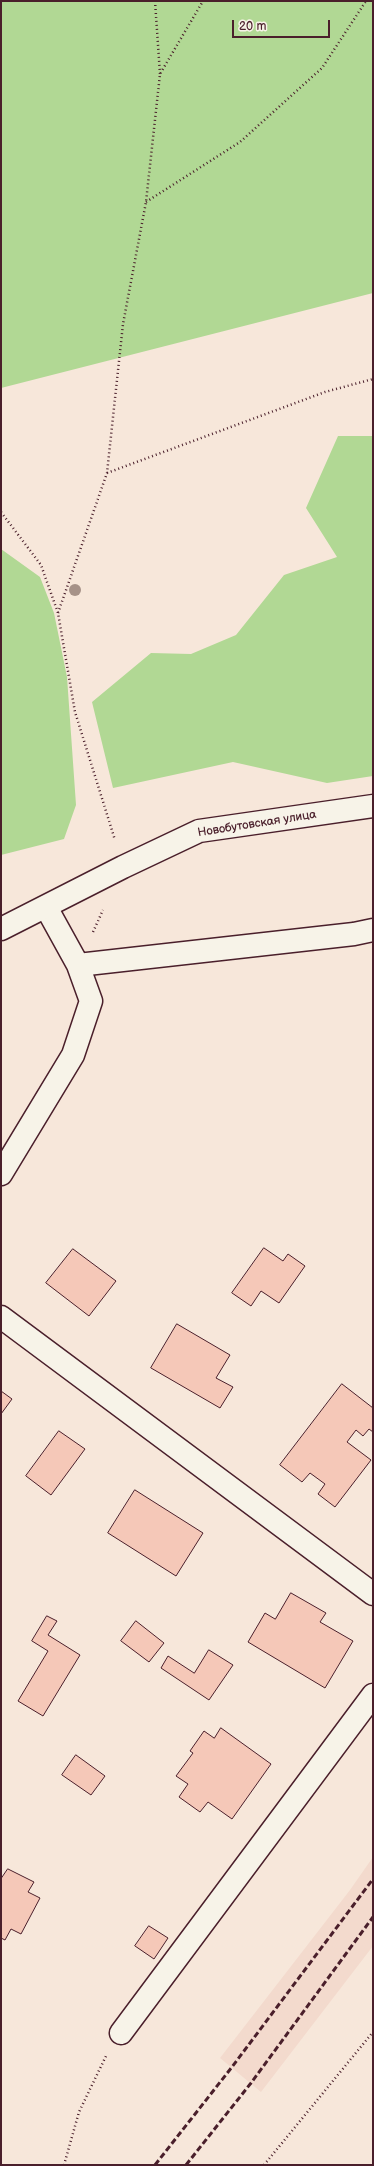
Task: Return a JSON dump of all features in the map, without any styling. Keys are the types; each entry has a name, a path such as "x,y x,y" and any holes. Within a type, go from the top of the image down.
{"street":[{"name":"Новобутовская улица","path":"1,929 123,867 199,831 373,806"},
{"path":"1,1174 73,1054 91,1001 78,965 46,907"},
{"path":"78,965 354,934 373,930"},
{"path":"1,1317 373,1594"},
{"path":"121,2033 373,1695"}],"path":[{"path":"58,613 107,473 123,324 146,202 160,74 156,1"},
{"path":"160,74 203,1"},
{"path":"146,202 240,142 322,68 366,1"},
{"path":"107,473 325,392 373,379"},
{"path":"1,512 40,565 58,613 75,712 123,867"},
{"path":"78,965 104,909"},
{"path":"264,2165 373,2032"},
{"path":"64,2165 79,2112 100,2065 121,2033"}],"shaded area":[{"path":"373,1857 373,1946 261,2092 220,2058 350,1890"}],"green space":[{"path":"1,1 373,1 373,293 1,388"},
{"path":"338,436 373,436 373,776 327,783 233,762 113,788 92,702 151,653 191,654 236,635 284,575 337,557 306,508"},
{"path":"1,549 40,577 54,613 67,677 76,805 64,839 1,855"}],"building":[{"path":"264,1248 283,1261 288,1254 305,1266 279,1303 261,1291 251,1306 232,1293"},
{"path":"73,1249 116,1281 89,1316 46,1283"},
{"path":"177,1324 230,1355 216,1378 233,1387 220,1408 151,1368"},
{"path":"342,1384 373,1408 373,1432 369,1429 363,1436 356,1430 347,1442 371,1460 335,1507 318,1494 325,1484 310,1473 302,1482 280,1465"},
{"path":"1,1391 12,1399 1,1414"},
{"path":"59,1431 85,1449 51,1495 26,1476"},
{"path":"135,1490 203,1533 176,1576 108,1533"},
{"path":"291,1593 326,1613 320,1622 353,1641 325,1688 248,1642 265,1613 275,1619"},
{"path":"47,1616 57,1621 48,1635 80,1655 43,1716 18,1701 48,1651 32,1641"},
{"path":"136,1621 164,1643 149,1662 121,1641"},
{"path":"209,1650 233,1665 209,1700 161,1668 168,1656 194,1673"},
{"path":"221,1728 271,1764 232,1819 208,1802 200,1812 179,1797 188,1784 176,1776 193,1753 190,1751 204,1731 214,1738"},
{"path":"76,1755 105,1776 91,1795 62,1775"},
{"path":"8,1869 34,1882 28,1892 40,1898 21,1934 11,1929 5,1940 1,1938 1,1879"},
{"path":"149,1926 168,1938 154,1959 135,1946"}],"railway":[{"path":"155,2165 232,2067 373,1879"},
{"path":"186,2165 251,2083 373,1917"}]}
